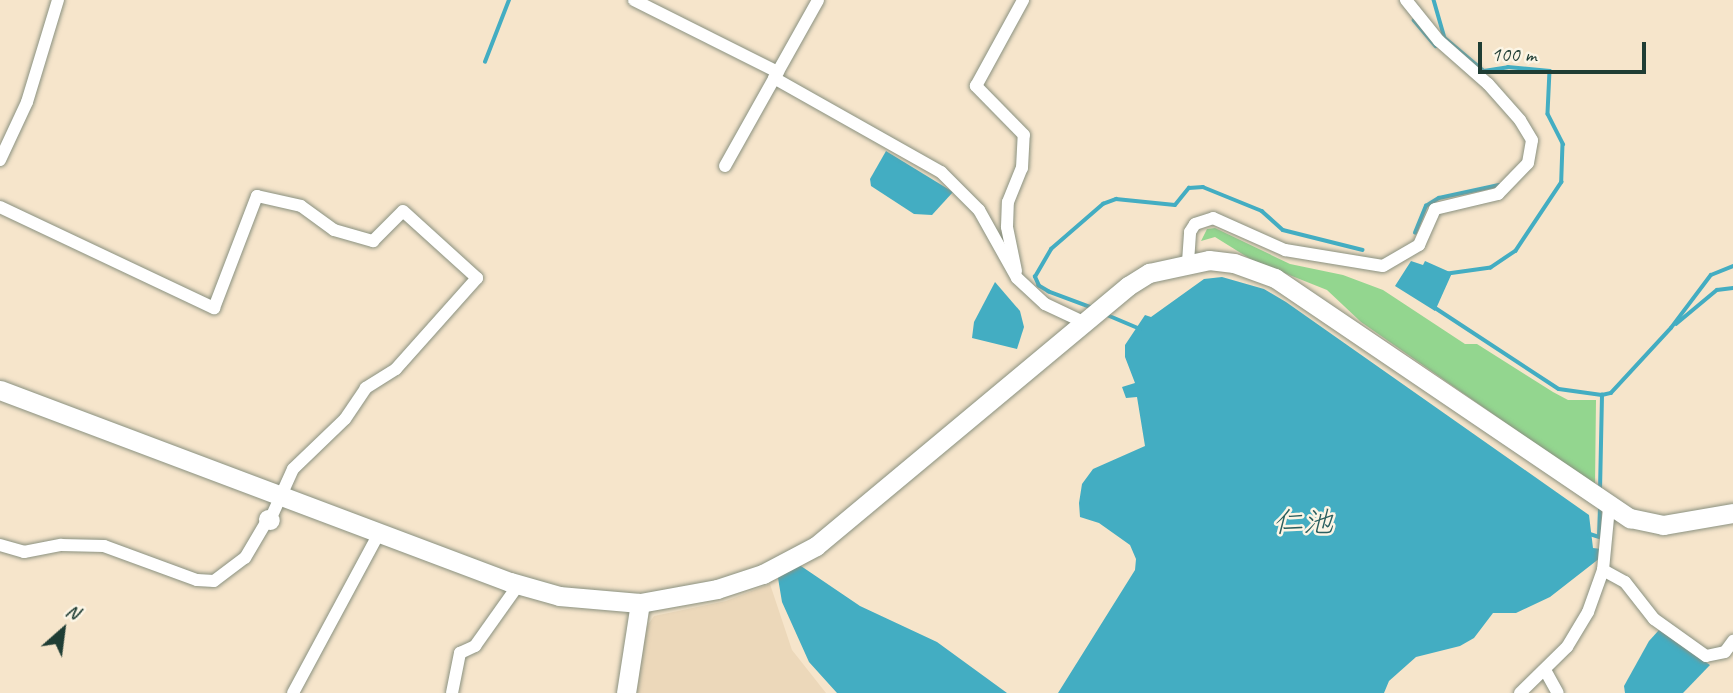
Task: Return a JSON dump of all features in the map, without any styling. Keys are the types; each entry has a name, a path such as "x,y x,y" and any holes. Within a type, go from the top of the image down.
{"street":[{"path":"0,160 27,102 58,0"},
{"path":"634,0 776,75 941,172 979,210 1017,278 1045,304 1086,319"},
{"path":"725,166 818,0"},
{"path":"1017,278 1008,215 1022,168 1024,135 976,86 1023,0"},
{"path":"1188,262 1190,232 1195,224 1213,218 1285,250 1383,266 1419,245 1435,209 1498,194 1528,163 1532,140 1520,120 1488,84 1438,41 1406,0"},
{"path":"0,207 214,308 257,196 301,206 334,230 373,240 403,211 477,278 396,369 356,398 345,419 293,469 269,519 245,558 214,581 197,580 104,546 61,545 24,552 0,545"},
{"path":"0,390 280,498 519,584 559,596 640,603 717,589 764,574 816,546 1086,319 1149,273 1188,262 1234,263 1275,278 1603,504 1642,523 1663,525 1733,513"},
{"path":"1520,693 1545,670 1576,634 1603,570 1603,504"},
{"path":"293,693 379,533"},
{"path":"1603,570 1625,582 1654,619 1706,656 1716,657 1733,641"},
{"path":"452,693 460,653 475,646 519,584"},
{"path":"626,693 640,603"},
{"path":"1545,670 1558,693"}],"shaded area":[{"path":"770,584 792,650 826,693 635,693 646,628 654,616 726,601"}],"green space":[{"path":"1215,228 1290,264 1343,275 1383,290 1465,344 1477,344 1568,400 1596,400 1595,485 1361,322 1327,290 1252,260 1215,237 1201,241 1207,229"}],"water":[{"path":"886,151 953,192 932,215 914,214 871,186 870,179"},
{"path":"1411,261 1423,265 1425,261 1452,273 1435,311 1395,286"},
{"name":"仁池","path":"1222,277 1264,289 1286,302 1589,515 1593,548 1601,549 1600,558 1550,597 1516,613 1493,613 1474,638 1460,646 1416,657 1389,681 1384,693 1058,693 1135,570 1136,559 1130,545 1099,523 1080,517 1079,503 1082,484 1093,469 1145,446 1137,397 1126,398 1122,387 1135,383 1125,357 1125,345 1145,315 1151,317 1204,279"},
{"path":"995,282 1020,311 1024,327 1017,349 972,338 974,322"},
{"path":"798,564 860,606 937,642 1007,693 837,693 809,662 782,602 777,572"},
{"path":"1659,630 1710,665 1683,693 1625,693 1624,686 1649,641"}],"waterway":[{"path":"485,62 509,0"},
{"path":"1434,0 1445,38 1484,71 1508,67 1550,71 1548,114 1563,144 1562,182 1516,251 1491,268 1448,274"},
{"path":"1414,20 1436,46"},
{"path":"1415,233 1426,206 1439,198 1499,185"},
{"path":"1092,308 1049,292 1039,286 1035,277 1051,249 1103,204 1116,199 1175,205 1189,188 1203,187 1262,211 1283,230 1363,250"},
{"path":"1600,491 1602,395 1611,393 1671,328 1711,275 1733,266"},
{"path":"1676,324 1717,290 1733,288"},
{"path":"1434,307 1559,389 1602,395"},
{"path":"1105,314 1140,329"},
{"path":"1590,534 1599,537 1600,505"}]}
